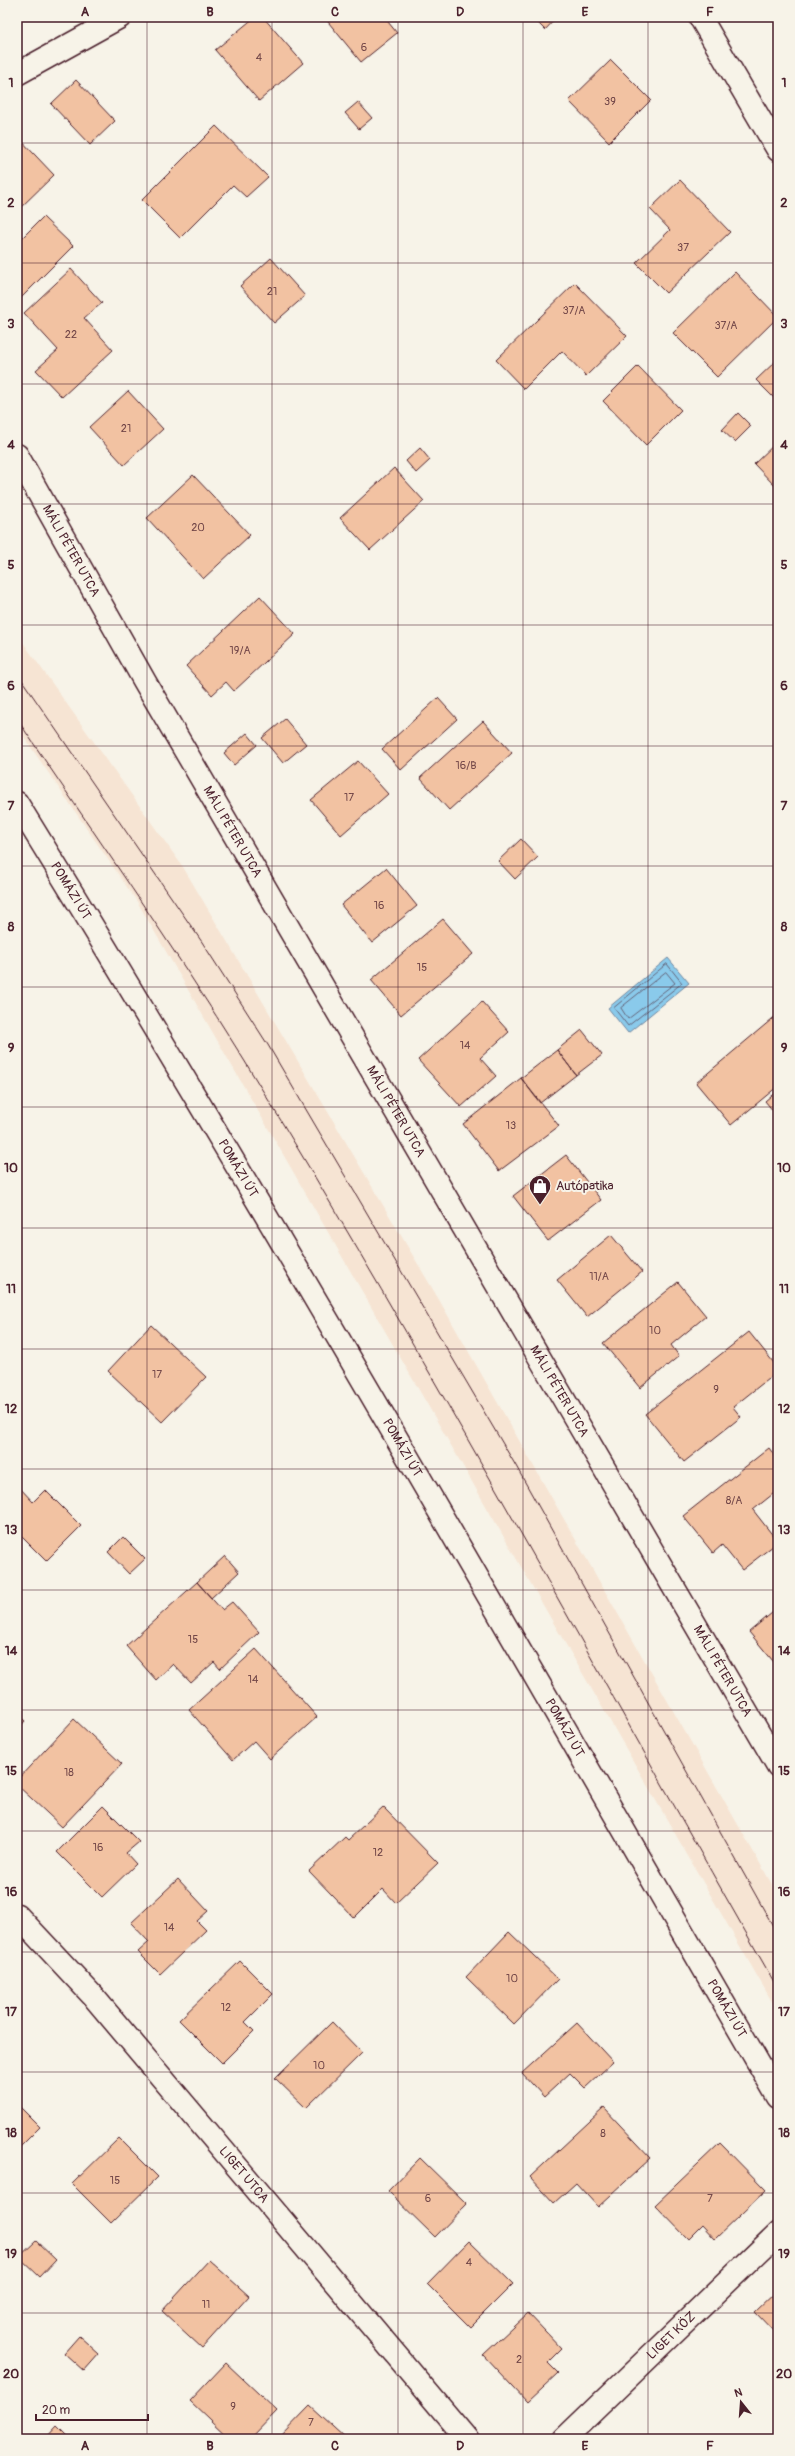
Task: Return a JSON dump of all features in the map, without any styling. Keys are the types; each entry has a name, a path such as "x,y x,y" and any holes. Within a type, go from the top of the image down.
{"street":[{"path":"700,17 778,150"},
{"path":"17,74 113,19"},
{"name":"MÁLI PÉTER UTCA","path":"17,455 149,689 778,1766"},
{"name":"POMÁZI ÚT","path":"17,803 100,936 306,1280 778,2097"},
{"name":"LIGET UTCA","path":"17,1915 92,1995 467,2439"},
{"name":"LIGET KÖZ","path":"564,2439 778,2232"}],"shaded area":[{"path":"17,634 183,867 438,1298 778,1895 778,2012 138,903 17,727"}],"water":[{"path":"668,958 689,983 628,1033 608,1008"}],"building":[{"path":"255,17 263,17 303,63 259,101 215,50"},
{"path":"324,17 384,17 397,33 361,62"},
{"path":"532,17 557,17 545,30"},
{"path":"611,60 651,100 609,142 569,101"},
{"path":"76,80 115,121 90,145 51,104"},
{"path":"358,102 372,118 359,129 345,113"},
{"path":"216,126 268,177 246,197 233,185 180,238 142,200"},
{"path":"17,136 54,175 17,211"},
{"path":"680,180 730,232 666,293 636,263 670,230 650,209"},
{"path":"43,217 73,246 17,302 17,243"},
{"path":"271,258 305,296 274,323 240,286"},
{"path":"71,269 102,303 84,318 113,350 62,397 36,370 58,350 24,313"},
{"path":"735,272 778,317 717,377 673,333"},
{"path":"575,283 627,336 586,376 562,351 524,389 496,360"},
{"path":"778,359 778,402 756,380"},
{"path":"638,366 681,410 646,445 603,401"},
{"path":"128,391 163,429 124,465 89,427"},
{"path":"738,413 751,426 735,442 722,430"},
{"path":"778,441 778,484 775,486 754,464"},
{"path":"420,448 430,460 416,473 406,461"},
{"path":"394,468 424,501 370,550 340,518"},
{"path":"193,475 250,535 203,579 147,518"},
{"path":"260,596 295,634 234,691 226,682 212,695 186,666"},
{"path":"438,698 457,719 401,770 382,749"},
{"path":"285,719 306,744 283,763 262,738"},
{"path":"483,721 512,753 449,810 420,778"},
{"path":"247,733 257,745 234,765 224,753"},
{"path":"358,761 388,794 341,835 311,800"},
{"path":"521,839 538,857 515,879 498,861"},
{"path":"386,868 417,906 372,943 341,905"},
{"path":"443,919 473,954 401,1015 371,980"},
{"path":"482,1002 509,1032 480,1058 496,1076 461,1107 418,1060"},
{"path":"778,1014 778,1086 731,1125 696,1083"},
{"path":"582,1030 602,1055 576,1075 557,1050"},
{"path":"557,1050 576,1075 540,1103 521,1078"},
{"path":"521,1078 559,1126 499,1171 463,1124"},
{"path":"778,1090 778,1117 765,1101"},
{"path":"566,1155 601,1200 548,1241 513,1196"},
{"path":"611,1235 642,1272 587,1317 557,1280"},
{"path":"678,1282 706,1316 671,1345 679,1356 640,1388 603,1343"},
{"path":"151,1325 206,1377 162,1422 108,1371"},
{"path":"749,1332 778,1368 778,1371 733,1407 741,1417 684,1462 645,1414"},
{"path":"769,1448 778,1460 778,1490 753,1510 778,1542 742,1570 722,1545 713,1553 683,1516"},
{"path":"19,1487 33,1502 45,1490 81,1526 46,1561 17,1532 17,1490"},
{"path":"123,1537 145,1559 129,1574 108,1552"},
{"path":"225,1556 239,1572 211,1598 197,1582"},
{"path":"197,1582 222,1610 232,1602 259,1632 220,1669 214,1662 191,1683 173,1664 156,1680 126,1646"},
{"path":"778,1608 778,1667 749,1632"},
{"path":"256,1649 317,1717 270,1759 254,1741 233,1760 189,1710"},
{"path":"17,1713 25,1721 17,1730"},
{"path":"74,1719 122,1764 62,1827 17,1785 17,1780"},
{"path":"103,1806 139,1842 126,1853 136,1864 102,1897 57,1852"},
{"path":"383,1807 438,1863 396,1903 383,1889 354,1918 309,1871 345,1837 348,1840"},
{"path":"178,1879 208,1911 197,1921 206,1930 160,1974 138,1952 149,1942 131,1923"},
{"path":"509,1932 558,1979 514,2024 466,1977"},
{"path":"240,1961 273,1994 245,2022 254,2031 222,2063 179,2020"},
{"path":"332,2022 362,2053 306,2108 275,2078"},
{"path":"577,2023 613,2062 585,2088 570,2073 544,2097 522,2073"},
{"path":"17,2104 40,2127 17,2150"},
{"path":"604,2108 651,2158 598,2207 576,2183 554,2203 530,2177"},
{"path":"119,2138 158,2177 111,2223 72,2184"},
{"path":"720,2143 766,2190 715,2239 702,2225 688,2239 655,2205"},
{"path":"420,2158 467,2204 435,2237 388,2191"},
{"path":"36,2241 56,2260 40,2277 19,2257"},
{"path":"469,2241 513,2284 470,2327 427,2284"},
{"path":"209,2260 249,2296 202,2348 162,2311"},
{"path":"778,2290 778,2336 755,2312"},
{"path":"528,2313 562,2349 548,2363 558,2373 527,2402 483,2355"},
{"path":"79,2336 99,2354 84,2371 64,2353"},
{"path":"226,2363 277,2411 250,2439 230,2439 190,2401"},
{"path":"310,2406 346,2439 278,2439"},
{"path":"57,2426 70,2439 45,2439"}],"tram line":[{"path":"17,673 202,942 268,1045 516,1466 778,1935"},
{"path":"17,719 132,888 217,1017 313,1174 515,1522 778,1989"}],"place":[{"name":"Autópatika","path":"540,1206"}]}
